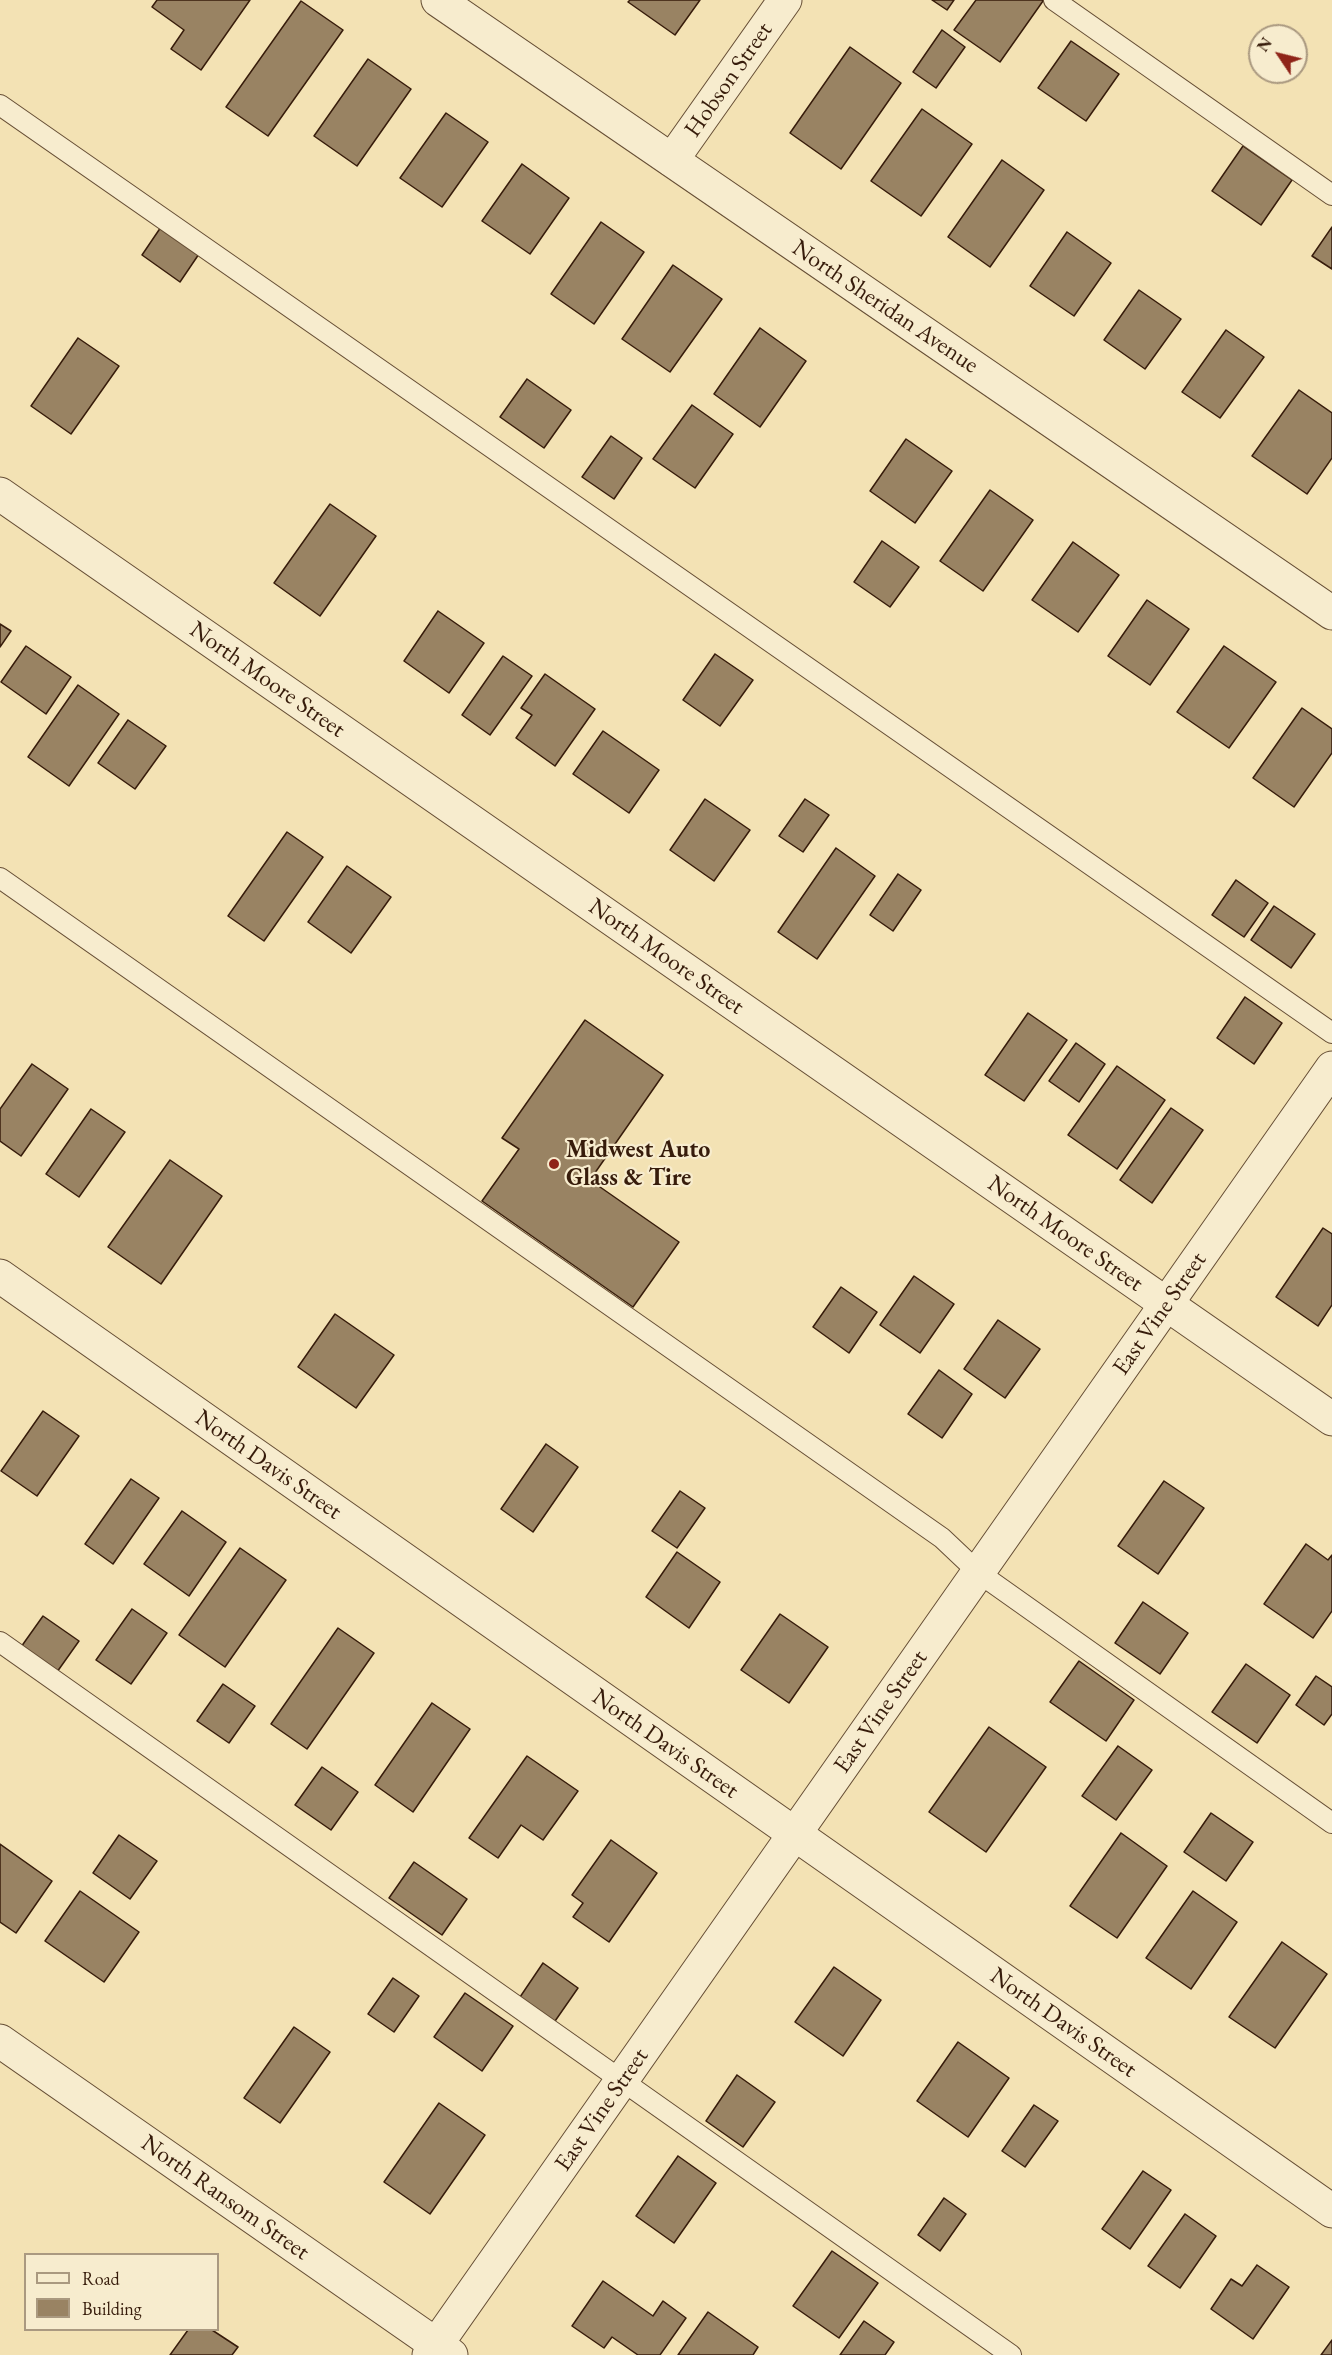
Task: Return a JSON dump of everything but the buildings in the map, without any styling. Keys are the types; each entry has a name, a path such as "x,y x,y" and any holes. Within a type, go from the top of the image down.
{"street":[{"name":"North Sheridan Avenue","path":"438,0 1332,613"},
{"name":"Hobson Street","path":"672,160 785,0"},
{"name":"North Moore Street","path":"0,494 1332,1419"},
{"name":"East Vine Street","path":"439,2352 622,2081 1332,1068"},
{"name":"North Davis Street","path":"0,1276 1332,2211"},
{"name":"North Ransom Street","path":"0,2041 439,2352"}],"lane":[{"path":"1054,0 1332,195"},
{"path":"0,105 1332,1033"},
{"path":"0,878 942,1538 979,1573 1332,1823"},
{"path":"0,1642 1011,2355"}],"place":[{"name":"Midwest Auto Glass & Tire","path":"554,1164"}]}
